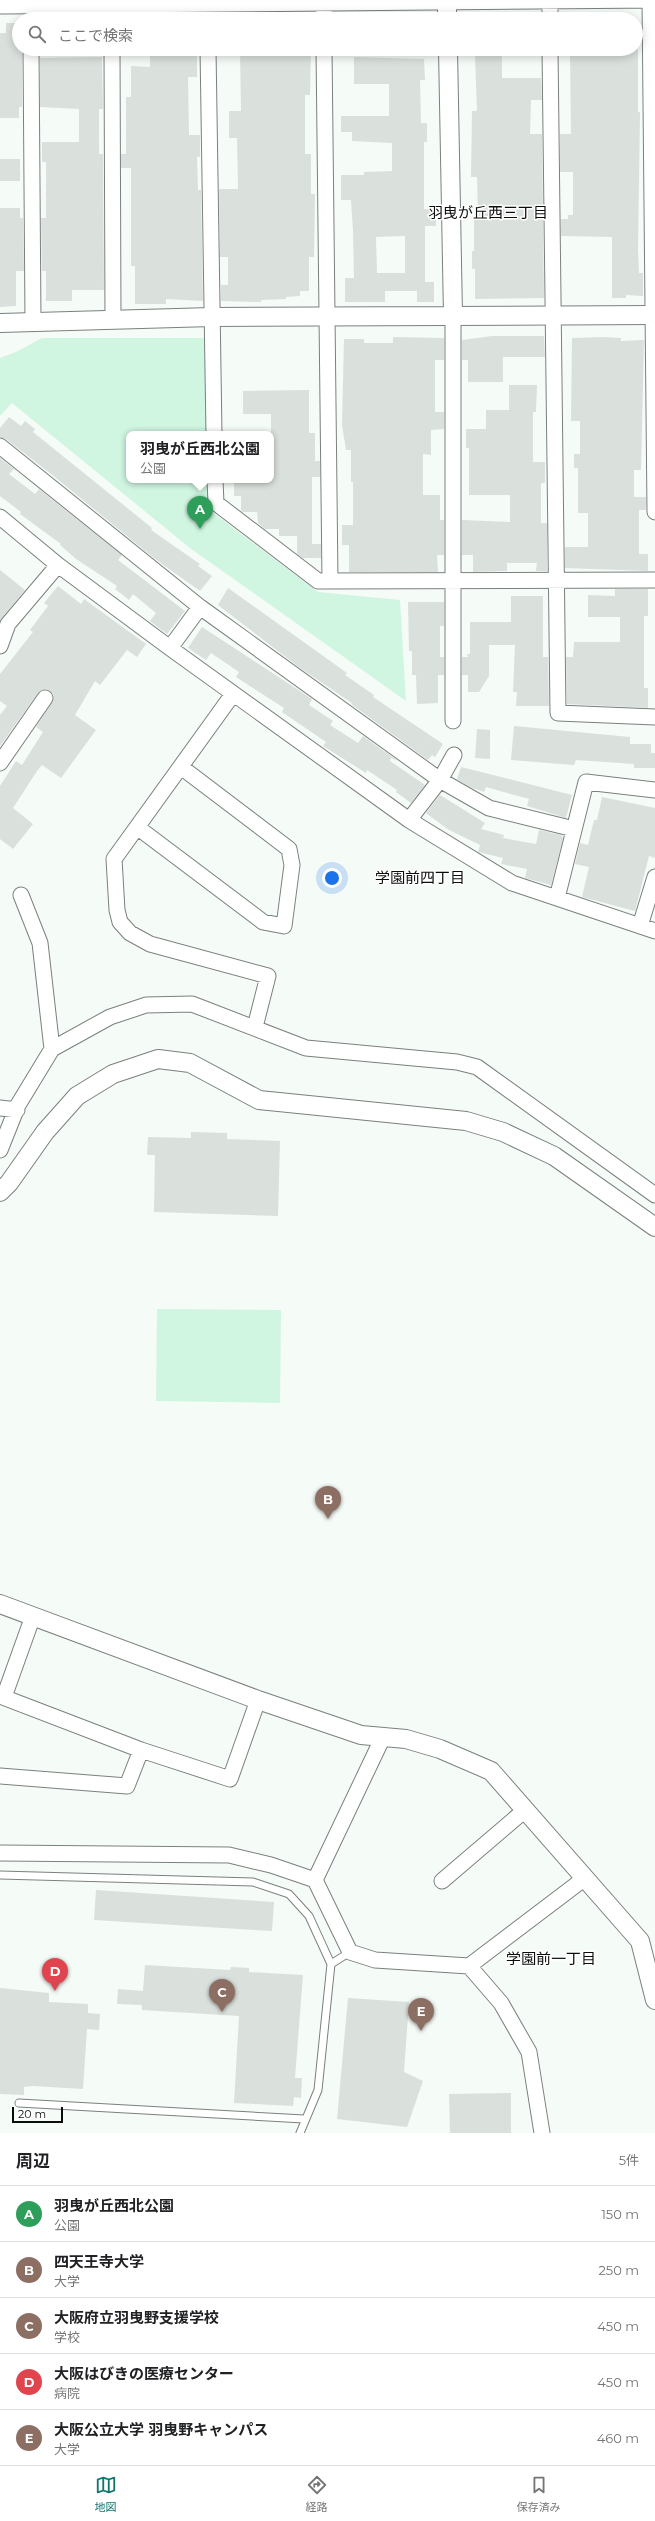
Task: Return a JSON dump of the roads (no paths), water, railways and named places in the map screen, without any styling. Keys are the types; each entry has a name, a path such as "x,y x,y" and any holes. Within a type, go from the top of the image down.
{"street":[{"path":"650,0 655,512"},
{"path":"0,6 30,8 207,8 324,1 447,7 550,1 655,0"},
{"path":"324,1 324,12"},
{"path":"550,1 550,12"},
{"path":"31,56 33,321"},
{"path":"112,56 113,319"},
{"path":"208,56 214,431"},
{"path":"324,56 330,581"},
{"path":"448,56 453,316 454,721"},
{"path":"550,56 558,713 655,717"},
{"path":"0,323 212,317 654,315"},
{"path":"0,446 200,607 440,780 490,808 574,829"},
{"path":"215,483 216,503 318,581 655,580"},
{"path":"0,517 58,565 170,648 409,820 512,883 655,931"},
{"path":"0,646 8,624 58,565"},
{"path":"170,648 200,607"},
{"path":"233,694 114,859 120,922 130,933 150,944 268,976 255,1027"},
{"path":"0,763 45,698"},
{"path":"409,820 440,780 454,755"},
{"path":"137,827 263,922 284,926 292,864 289,849 181,767"},
{"path":"557,898 586,782 655,790"},
{"path":"640,926 655,877"},
{"path":"21,895 40,944 52,1049"},
{"path":"0,1150 17,1110 52,1049 110,1017 146,1005 192,1004 255,1027 306,1048 457,1062 477,1067 655,1195"},
{"path":"0,1192 9,1183 45,1132 77,1096 113,1074 158,1059 190,1063 259,1100 466,1121 503,1132 554,1156 655,1227"},
{"path":"0,1108 17,1110"},
{"path":"0,1604 258,1700 361,1735 406,1739 440,1749 491,1771 640,1941 655,2000"},
{"path":"34,1616 2,1696 141,1750 230,1779 258,1700"},
{"path":"315,1880 383,1737"},
{"path":"0,1776 127,1786 141,1750"},
{"path":"442,1881 526,1810"},
{"path":"0,1853 229,1855 271,1865 315,1880 350,1952 375,1960 469,1966 585,1878"},
{"path":"469,1966 501,2003 529,2052 542,2133"}],"lane":[{"path":"0,1875 253,1882 289,1894 309,1916 331,1964 318,2090 304,2118 300,2133"},
{"path":"331,1964 350,1952"},
{"path":"18,2104 304,2118"}],"place":[{"name":"羽曳が丘西北公園","path":"200,529"},
{"name":"四天王寺大学","path":"328,1519"},
{"name":"大阪はびきの医療センター","path":"55,1991"},
{"name":"大阪府立羽曳野支援学校","path":"222,2012"},
{"name":"大阪公立大学 羽曳野キャンパス","path":"421,2031"}],"district":[{"name":"羽曳が丘西三丁目","path":"488,213"},
{"name":"学園前四丁目","path":"420,878"},
{"name":"学園前一丁目","path":"551,1959"}]}
